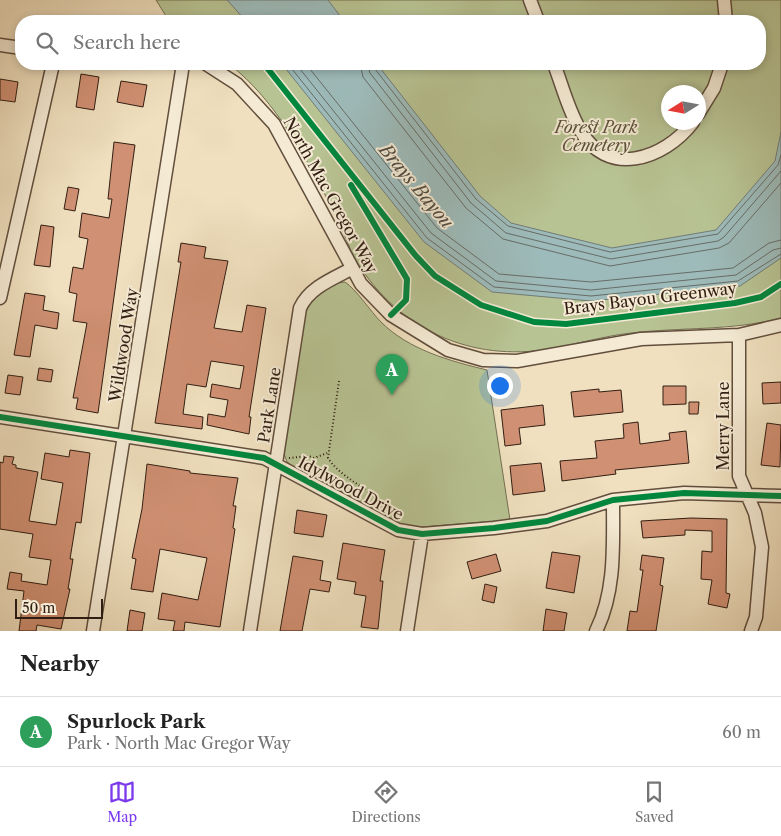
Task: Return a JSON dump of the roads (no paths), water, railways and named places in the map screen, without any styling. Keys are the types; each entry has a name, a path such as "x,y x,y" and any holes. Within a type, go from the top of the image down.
{"street":[{"path":"530,0 536,15"},
{"path":"724,0 725,15"},
{"path":"0,45 15,47"},
{"path":"0,298 52,70"},
{"name":"Wildwood Way","path":"93,631 182,70"},
{"name":"North Mac Gregor Way","path":"215,70 237,84 274,124 351,269 375,301 391,315 448,350 483,360 517,360 642,339 740,335 781,325"},
{"path":"556,70 579,129 602,153 618,159 635,159 651,156 668,148 687,130"},
{"path":"706,101 714,88 720,70"},
{"name":"Park Lane","path":"250,631 281,461 300,308 304,298 314,290 351,269"},
{"name":"Merry Lane","path":"740,335 739,476 754,513 762,547 756,617 751,631"},
{"name":"Idylwood Drive","path":"0,417 281,461 398,530 422,534 547,521 613,500 684,493 781,496"},
{"path":"596,631 600,622 613,568 613,500"},
{"path":"407,631 422,534"}],"water":[{"path":"227,0 328,0 339,15 241,15"},
{"name":"Brays Bayou","path":"287,70 382,70 480,196 511,223 612,248 716,230 775,161 781,132 781,258 740,286 591,301 492,292 424,242"}],"place":[{"name":"Spurlock Park","path":"392,395"}],"park label":[{"name":"Forest Park Cemetery","path":"596,136"}]}
